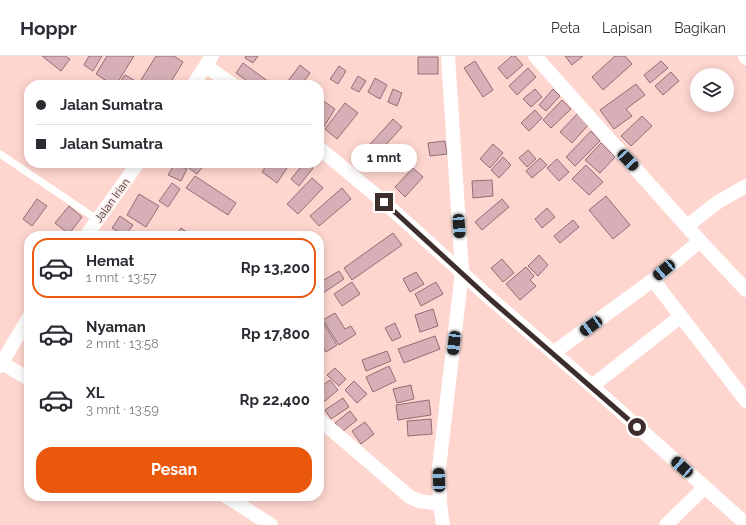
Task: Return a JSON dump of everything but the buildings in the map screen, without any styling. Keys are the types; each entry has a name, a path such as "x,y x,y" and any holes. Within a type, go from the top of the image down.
{"street":[{"path":"443,525 440,504 439,460 462,272 448,56"},
{"path":"535,56 596,126 649,182 700,241 746,290"},
{"path":"196,80 209,61 228,80"},
{"path":"324,152 384,202 491,300 592,386 704,488 746,524"},
{"name":"Jalan Irian","path":"90,231 134,168"},
{"path":"687,226 718,202 746,186"},
{"path":"553,353 653,280 700,241"},
{"path":"653,280 746,401"},
{"path":"592,386 681,316"},
{"path":"24,326 1,365 24,376"},
{"path":"324,423 410,497 419,501 440,504"},
{"path":"666,525 704,488"},
{"path":"234,501 271,525"}],"lane":[{"path":"0,154 98,220"}],"route":[{"path":"384,202 491,300 592,386 637,427"}]}
